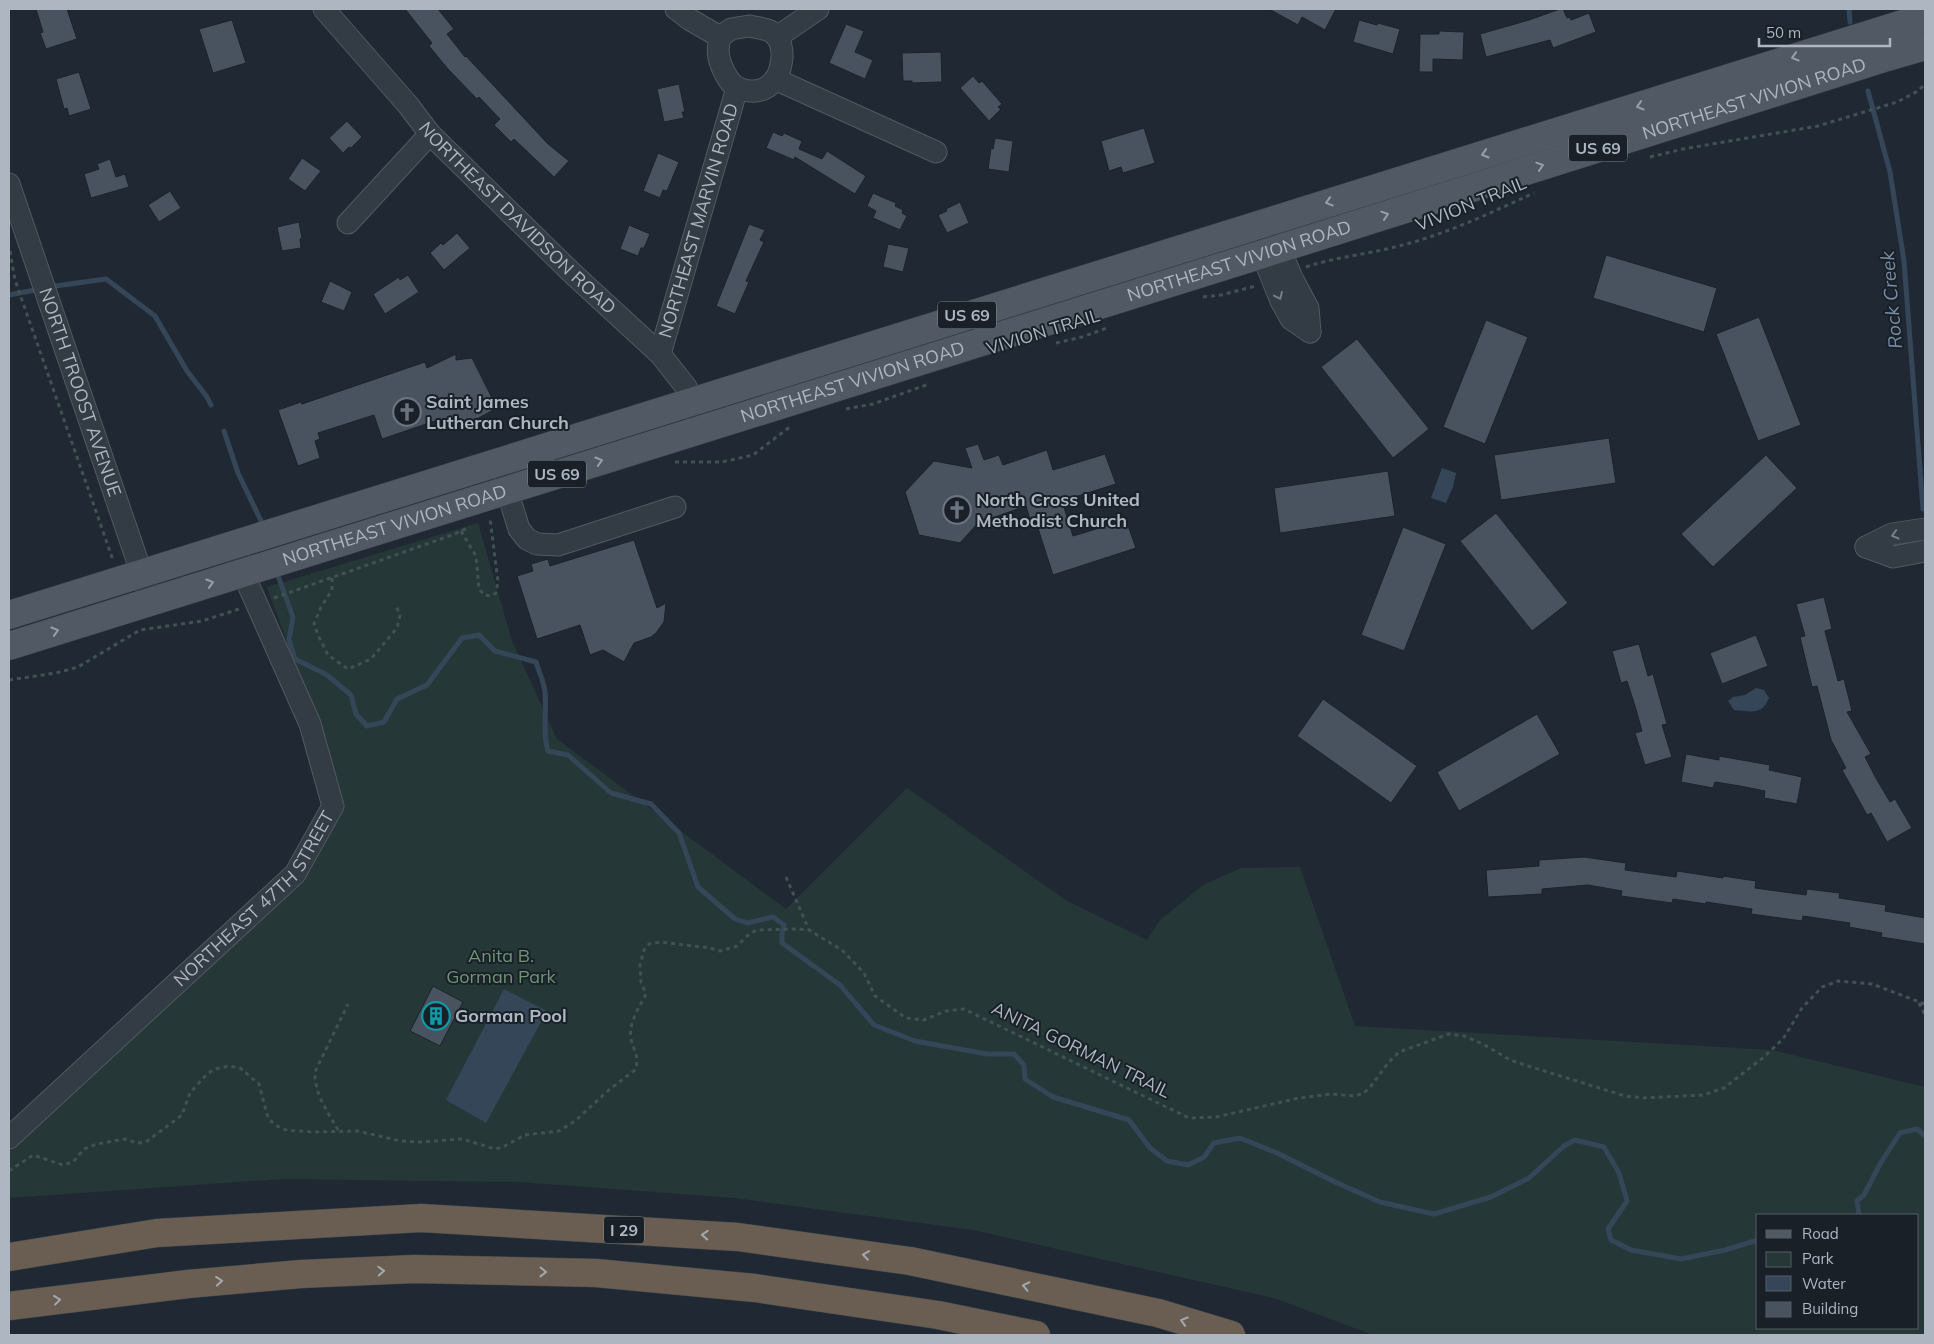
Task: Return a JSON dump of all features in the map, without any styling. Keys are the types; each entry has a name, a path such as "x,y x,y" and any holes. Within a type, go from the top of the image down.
{"highway":[{"name":"I 29","path":"9,1257 157,1233 421,1218 738,1237 910,1261 1158,1314 1231,1335"},
{"path":"9,1306 188,1284 302,1274 414,1269 596,1272 755,1288 938,1315 1036,1335"}],"main road":[{"name":"NORTHEAST VIVION ROAD","path":"9,615 1127,265 1925,18"},
{"name":"NORTHEAST VIVION ROAD","path":"9,646 243,573 509,499 701,429 1109,314 1272,251 1925,46"},
{"path":"1109,314 1115,281 1127,265"}],"street":[{"name":"NORTHEAST DAVIDSON ROAD","path":"324,9 430,134 572,273 660,354 686,386 701,429"},
{"path":"676,9 720,37"},
{"path":"777,37 818,9"},
{"path":"749,26 766,29 777,37 782,56 776,79 770,85 762,89 749,91 737,88 730,82 718,59 717,50 720,37 731,29 749,26"},
{"path":"776,79 936,152"},
{"name":"NORTHEAST MARVIN ROAD","path":"660,354 737,88"},
{"path":"348,223 430,134"},
{"name":"NORTH TROOST AVENUE","path":"9,184 151,602"},
{"path":"1262,223 1272,251 1284,259 1281,276"},
{"path":"506,460 509,499 519,529 526,539 537,544 558,545 675,507"},
{"path":"1925,529 1892,534 1866,548 1893,557 1925,551"},
{"name":"NORTHEAST 47TH STREET","path":"9,1138 295,874 333,806 310,724 262,602 243,573 233,544"}],"path":[{"path":"1649,157 1683,149 1818,126 1889,104 1906,97 1925,84"},
{"name":"VIVION TRAIL","path":"1197,298 1239,291 1319,262 1400,246 1479,219 1536,193"},
{"path":"9,245 15,280 115,563"},
{"name":"VIVION TRAIL","path":"1053,344 1082,337 1109,314"},
{"path":"844,409 873,404 930,383"},
{"path":"672,462 722,462 753,455 792,424"},
{"path":"484,520 490,518 509,499"},
{"path":"461,531 476,556 479,589 484,595 491,596 496,593 498,582 490,518"},
{"path":"9,680 56,673 78,667 140,630 202,621 332,578 478,523"},
{"path":"332,578 332,590 321,607 314,624 328,655 348,670 370,660 397,628 400,614 396,606"},
{"path":"786,877 809,930"},
{"name":"ANITA GORMAN TRAIL","path":"9,1171 33,1155 63,1165 73,1162 84,1149 97,1144 124,1139 138,1143 146,1142 182,1115 190,1093 207,1074 215,1069 229,1066 240,1068 260,1084 268,1118 275,1125 286,1130 312,1132 357,1131 401,1141 420,1142 462,1139 495,1149 503,1147 525,1135 559,1131 575,1121 634,1070 638,1057 631,1038 633,1018 646,994 640,965 644,950 649,944 661,942 720,951 737,946 756,930 809,930 842,950 864,973 875,996 906,1018 924,1020 946,1011 964,1009 1189,1118 1216,1117 1299,1098 1331,1094 1355,1096 1364,1093 1371,1086 1399,1052 1449,1034 1470,1039 1510,1060 1625,1096 1643,1098 1703,1095 1724,1088 1764,1057 1783,1039 1811,996 1822,987 1838,981 1872,984 1925,1004"},
{"path":"1918,1002 1925,1015"},
{"path":"338,1130 323,1105 314,1083 314,1072 348,1004"}],"green space":[{"name":"Anita B. Gorman Park","path":"478,523 512,641 557,739 786,909 907,788 1067,901 1147,940 1160,920 1203,885 1241,868 1300,867 1355,1026 1772,1050 1925,1087 1925,1335 1373,1335 1277,1299 973,1230 735,1198 519,1182 283,1179 9,1198 9,1149 248,932 244,921 295,874 333,806 299,676 267,587"}],"water":[{"path":"1442,468 1456,473 1453,487 1446,503 1431,498"},
{"path":"1756,688 1764,690 1769,698 1763,708 1755,711 1734,710 1728,701 1733,697 1745,695"},
{"path":"504,989 547,1011 486,1123 446,1100"}],"building":[{"path":"36,9 67,9 77,39 46,49 40,33 43,32"},
{"path":"405,9 438,9 454,29 447,34 465,57 548,144 569,161 554,177 514,139 511,142 494,125 500,119 479,97 477,99 448,69 429,46 432,43"},
{"path":"1269,9 1336,9 1325,30 1302,17 1298,25"},
{"path":"1563,9 1567,18 1570,17 1571,20 1589,13 1596,32 1553,48 1550,40 1486,57 1480,34"},
{"path":"232,20 246,63 213,73 199,29"},
{"path":"1359,20 1400,29 1393,54 1353,42"},
{"path":"846,24 864,31 855,52 873,60 865,79 829,63"},
{"path":"1439,31 1464,32 1463,60 1433,59 1433,72 1419,72 1420,34 1439,34"},
{"path":"941,52 942,82 912,83 912,81 903,81 902,53"},
{"path":"79,72 91,109 69,116 67,108 64,109 56,79"},
{"path":"973,76 979,83 982,81 1002,104 998,107 1001,109 989,121 960,88"},
{"path":"679,84 685,112 682,112 684,118 664,122 657,89"},
{"path":"347,121 362,137 343,153 329,138"},
{"path":"1144,128 1155,163 1123,173 1121,167 1109,171 1101,141"},
{"path":"773,132 782,136 784,133 802,141 799,149 822,159 827,151 866,176 855,194 795,157 794,160 766,148"},
{"path":"995,138 1013,141 1009,172 988,169 991,148 993,149"},
{"path":"658,153 679,162 667,191 663,190 660,198 643,191"},
{"path":"302,158 321,171 305,191 288,179"},
{"path":"110,159 116,177 125,174 129,187 91,198 84,174 99,169 97,164"},
{"path":"170,191 181,208 159,222 148,205"},
{"path":"873,193 896,203 895,206 903,210 902,213 907,216 900,230 873,218 876,211 867,206"},
{"path":"960,202 969,223 947,233 938,215"},
{"path":"299,222 302,238 300,239 301,248 282,251 277,227"},
{"path":"749,224 765,230 760,240 764,242 746,281 749,282 735,314 716,306"},
{"path":"629,225 650,234 638,256 620,249"},
{"path":"457,233 470,248 444,270 430,253"},
{"path":"888,244 909,248 903,272 883,267"},
{"path":"1606,255 1717,288 1704,332 1593,298"},
{"path":"408,275 419,292 385,314 373,294 399,277 400,280"},
{"path":"330,281 352,292 344,311 321,302"},
{"path":"1759,317 1801,425 1758,441 1716,334"},
{"path":"1486,320 1528,337 1485,444 1443,427"},
{"path":"1357,339 1429,429 1393,458 1321,367"},
{"name":"Saint James Lutheran Church","path":"456,354 456,360 472,358 497,408 475,420 443,427 441,419 382,439 374,415 318,433 320,439 315,441 320,458 298,466 278,410 301,402 302,404 425,362 427,368"},
{"path":"1609,438 1616,483 1501,500 1494,455"},
{"name":"North Cross United Methodist Church","path":"978,444 984,460 999,455 1003,465 1047,450 1053,470 1105,454 1116,484 1062,501 1073,536 1126,520 1136,548 1053,575 1036,522 1031,523 1026,506 978,523 960,543 919,535 905,492 934,461 972,468 965,448"},
{"path":"1766,455 1797,488 1713,567 1681,534"},
{"path":"1388,471 1395,516 1280,533 1274,488"},
{"path":"1496,513 1568,603 1532,631 1460,541"},
{"path":"1403,527 1446,544 1404,651 1361,635"},
{"path":"634,540 657,608 666,603 664,622 656,633 651,637 634,643 624,662 603,650 590,655 580,625 537,639 517,576 533,571 531,564 548,559 550,566"},
{"path":"1824,597 1832,629 1825,631 1838,681 1844,679 1852,711 1847,712 1871,754 1865,757 1877,780 1890,802 1895,799 1912,828 1887,842 1871,813 1867,815 1842,770 1846,768 1831,740 1817,686 1812,687 1800,637 1805,636 1796,604"},
{"path":"1756,635 1768,666 1722,684 1710,653"},
{"path":"1639,644 1648,676 1653,674 1667,724 1662,725 1672,757 1645,765 1635,733 1642,731 1635,706 1627,681 1621,683 1612,651"},
{"path":"1323,699 1417,766 1391,803 1297,736"},
{"path":"1537,714 1560,754 1459,811 1437,772"},
{"path":"1686,754 1719,760 1719,756 1770,765 1769,770 1802,777 1797,804 1764,798 1765,791 1740,786 1715,782 1713,788 1681,782"},
{"path":"1584,857 1626,863 1625,870 1676,877 1677,871 1723,878 1723,876 1756,881 1755,888 1806,895 1807,889 1840,893 1839,898 1886,905 1885,911 1925,918 1925,944 1881,937 1882,933 1849,927 1850,923 1803,916 1802,921 1751,914 1752,909 1706,902 1706,904 1673,899 1672,903 1621,896 1622,891 1588,885 1542,889 1542,894 1488,897 1486,870 1539,866 1539,860"},
{"name":"Gorman Pool","path":"433,986 463,1002 440,1046 410,1031"}],"waterway":[{"name":"Rock Creek","path":"1849,9 1850,22"},
{"name":"Rock Creek","path":"1868,91 1890,172 1904,261 1923,509"},
{"path":"48,287 106,279 155,316 187,371 211,405"},
{"path":"9,295 40,289"},
{"path":"224,431 238,473 262,523"},
{"path":"277,573 293,617 289,640 295,659 327,675 351,695 356,714 367,726 384,722 397,699 427,685 462,638 479,635 495,651 536,662 545,692 545,737 548,751 568,755 611,793 651,804 679,833 698,887 735,919 747,923 773,917 784,925 782,943 840,985 874,1025 915,1041 987,1054 1014,1054 1024,1065 1025,1079 1053,1097 1129,1120 1150,1148 1167,1161 1188,1165 1204,1157 1214,1143 1240,1138 1277,1153 1380,1202 1434,1214 1491,1197 1529,1178 1564,1146 1575,1140 1604,1147 1619,1173 1627,1201 1608,1229 1611,1240 1631,1250 1681,1259 1725,1250 1756,1241"},
{"path":"1859,1214 1857,1201 1864,1195 1880,1164 1900,1133 1917,1129 1925,1136"}],"place":[{"name":"Saint James Lutheran Church","path":"407,412"},
{"name":"North Cross United Methodist Church","path":"957,510"},
{"name":"Gorman Pool","path":"436,1016"}]}
